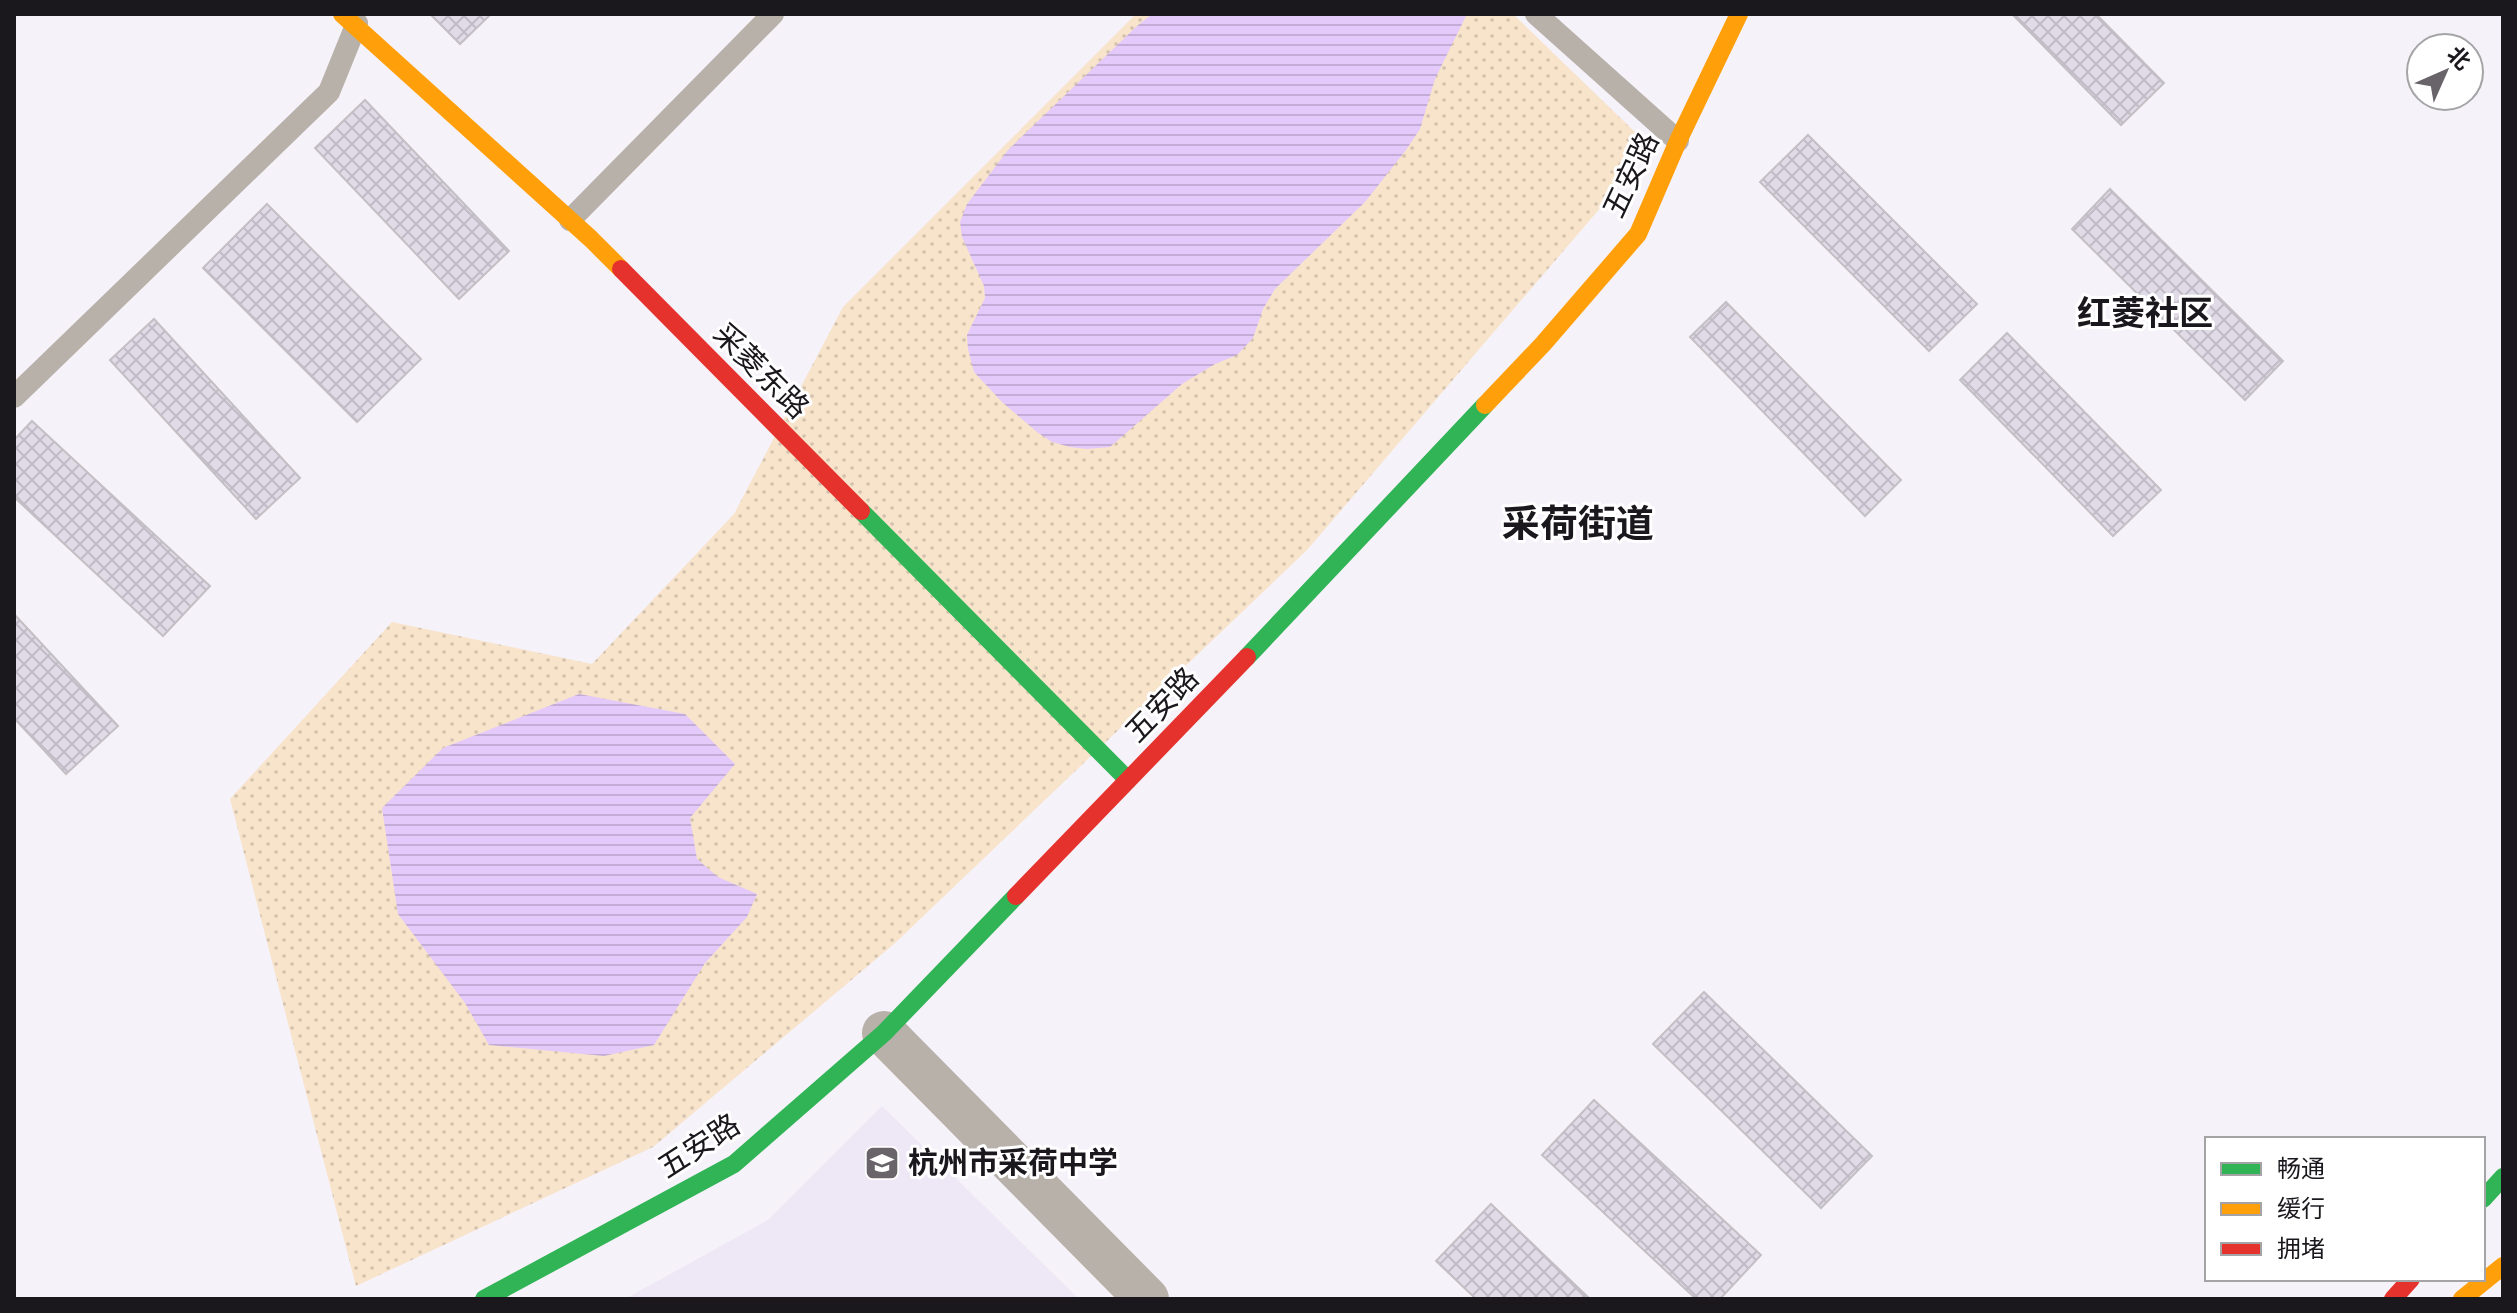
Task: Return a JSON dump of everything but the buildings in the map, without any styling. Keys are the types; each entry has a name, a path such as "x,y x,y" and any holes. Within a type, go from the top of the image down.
{"main road":[{"name":"五安路","path":"484,1299 734,1164 884,1033 1338,563 1543,344 1638,234 1678,141 1739,14"},
{"name":"采菱东路","path":"355,18 570,220 1128,780"},
{"path":"2485,1197 2503,1177"},
{"path":"2485,1280 2503,1266"},
{"path":"2484,1299 2503,1279"},
{"path":"2393,1299 2409,1281"},
{"path":"2462,1299 2484,1281"}],"street":[{"path":"884,1033 1147,1299"}],"lane":[{"path":"570,220 773,14"},
{"path":"1536,14 1678,141"},
{"path":"14,397 329,92 355,18"}],"shaded area":[{"path":"1136,14 1513,14 1637,134 1602,206 1307,550 894,944 653,1147 356,1286 230,799 392,622 592,664 734,514 843,307"},
{"path":"1152,14 1467,14 1435,79 1420,129 1365,202 1275,289 1263,309 1253,338 1237,355 1182,384 1110,447 1070,447 1052,442 1037,432 1002,402 974,372 967,335 985,298 984,286 962,237 960,222 967,204 1008,150"},
{"path":"579,694 685,714 735,764 690,818 697,859 718,877 757,894 747,917 705,963 654,1045 604,1056 489,1045 465,1003 398,914 382,808 443,748"},
{"name":"杭州市采荷中学","path":"882,1106 1079,1299 625,1299 768,1220"}],"traffic: fast":[{"path":"1247,657 1485,405"},
{"path":"861,511 1128,780"},
{"path":"484,1299 734,1164 884,1033 1016,896"},
{"path":"2485,1197 2503,1177"}],"traffic: slow":[{"path":"342,14 621,269"},
{"path":"1485,405 1543,344 1638,234 1678,141 1739,14"},
{"path":"2485,1280 2503,1266"},
{"path":"2462,1299 2484,1281"}],"traffic: jam":[{"path":"621,269 861,511"},
{"path":"1016,896 1247,657"},
{"path":"2393,1299 2409,1281"}],"place":[{"name":"杭州市采荷中学","path":"882,1163"}],"district":[{"name":"红菱社区","path":"2145,313"},
{"name":"采荷街道","path":"1578,524"}]}
